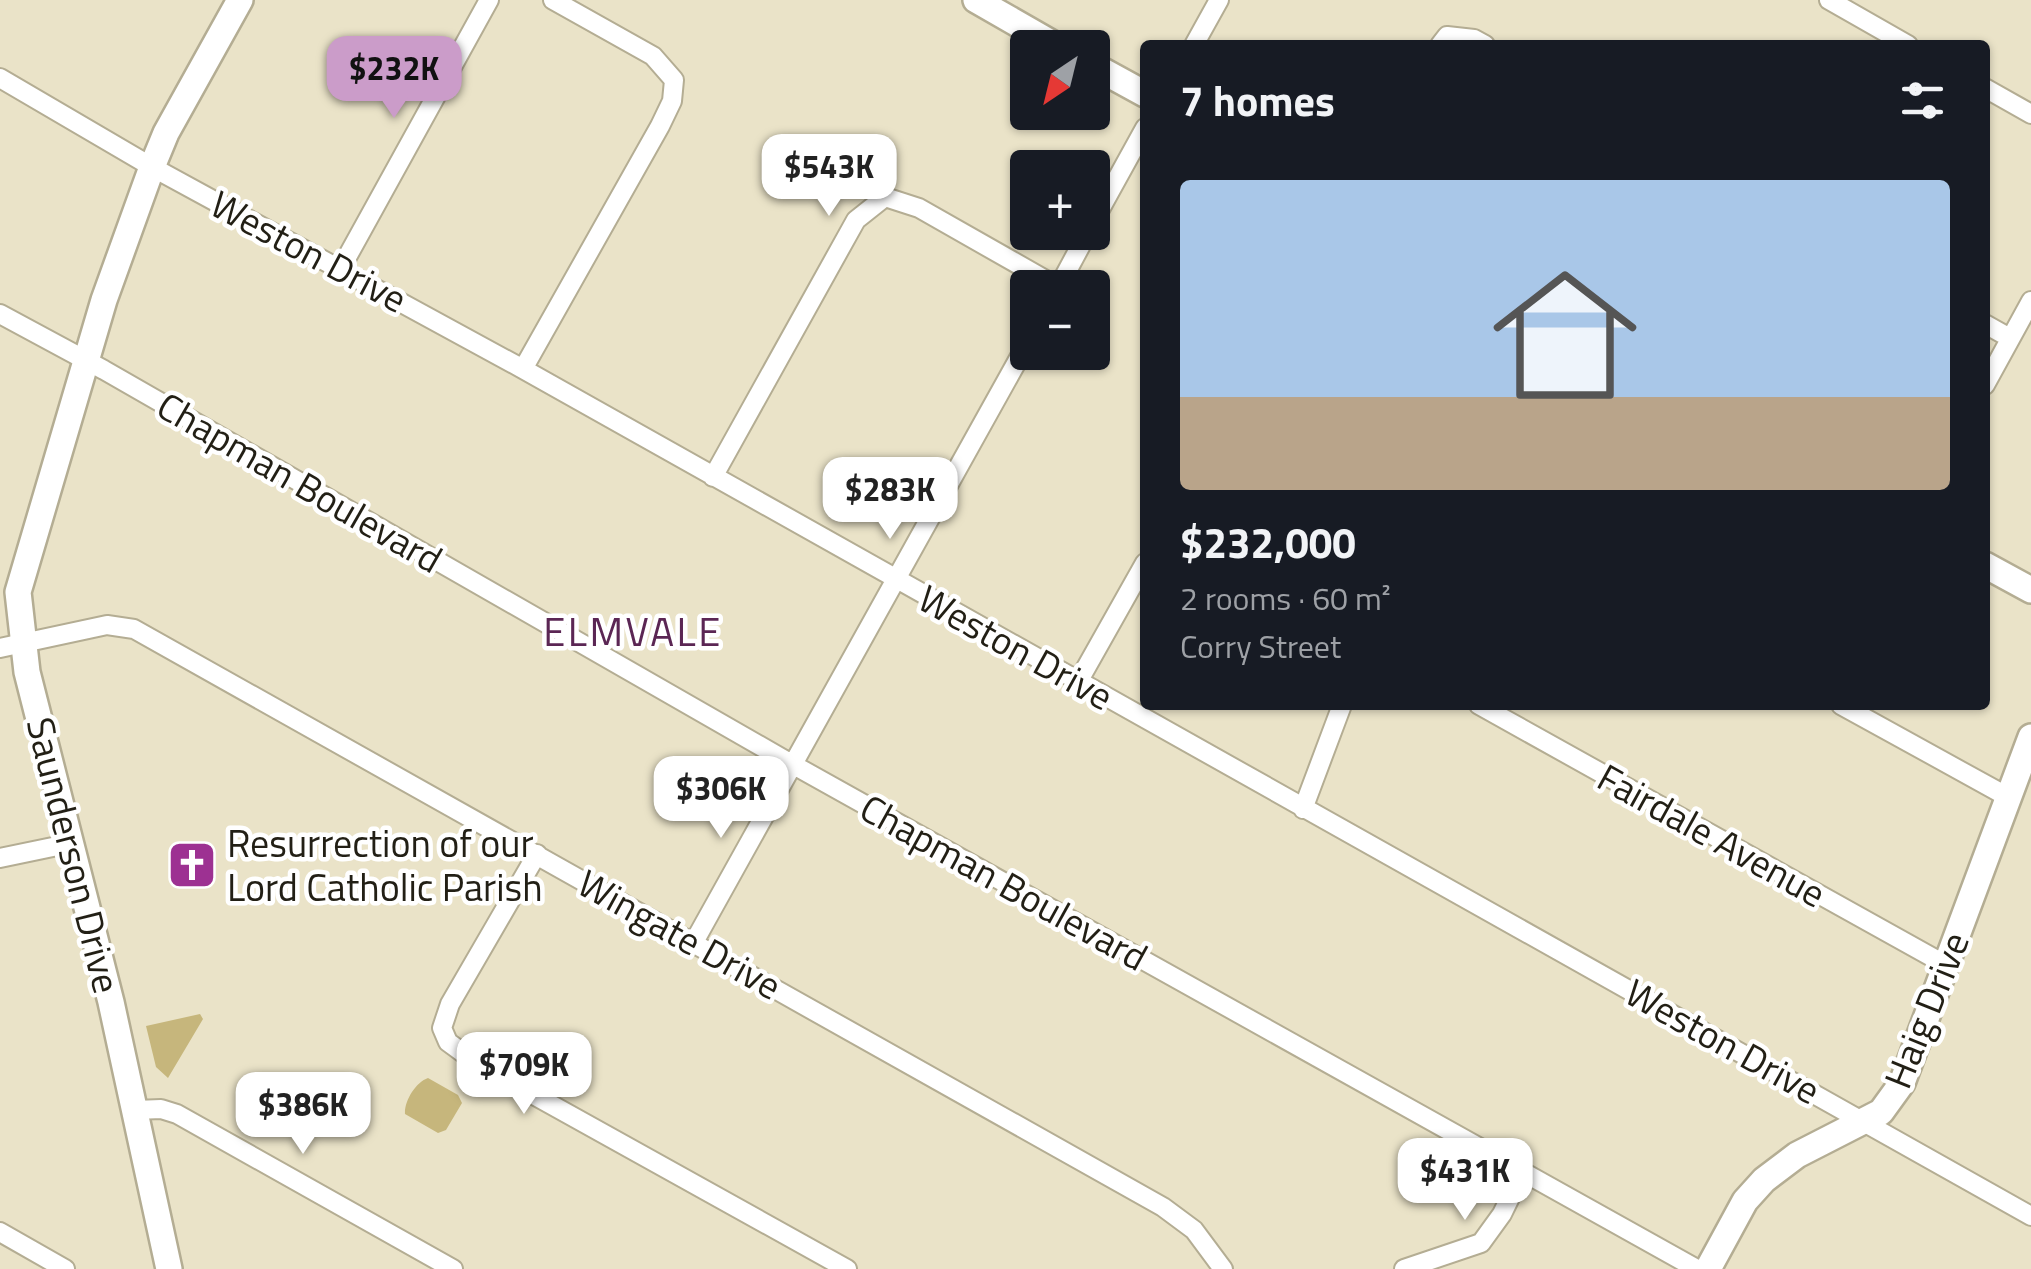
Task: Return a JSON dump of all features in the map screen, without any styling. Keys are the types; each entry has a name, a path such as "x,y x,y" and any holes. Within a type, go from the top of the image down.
{"street":[{"name":"Saunderson Drive","path":"169,1269 136,1110 72,843 27,672 12,646 18,592 104,300 166,133 240,0"},
{"path":"341,268 489,0"},
{"path":"523,369 660,126 672,100 674,80 653,56 553,0"},
{"path":"977,0 1029,30"},
{"path":"1197,40 1220,0"},
{"path":"1828,0 1899,40"},
{"path":"1444,40 1447,36 1476,40"},
{"path":"1110,76 1140,91"},
{"name":"Weston Drive","path":"0,78 152,167 523,369 2031,1216"},
{"path":"1990,91 2031,114"},
{"path":"1110,191 1140,137"},
{"path":"713,477 856,220 885,197 920,208 1027,270"},
{"path":"1990,375 2031,301"},
{"name":"Chapman Boulevard","path":"0,314 790,763 1697,1269"},
{"path":"1990,327 2010,338"},
{"path":"694,942 790,763 1012,370"},
{"path":"1990,568 2031,590"},
{"path":"1078,682 1140,572"},
{"name":"Wingate Drive","path":"12,646 107,625 134,629 1163,1207 1194,1230 1223,1269"},
{"path":"1303,809 1340,710"},
{"name":"Fairdale Avenue","path":"1488,710 1946,965"},
{"path":"1850,710 2008,797"},
{"name":"Haig Drive","path":"1708,1269 1745,1201 1764,1180 1796,1155 1881,1112 1902,1083 2031,737"},
{"path":"0,858 72,843"},
{"path":"538,854 450,1004 442,1028 448,1042 478,1064 847,1269"},
{"path":"136,1110 176,1114 453,1269"},
{"path":"1404,1269 1481,1243 1502,1214 1523,1172"},
{"path":"0,1232 65,1269"}],"shaded area":[{"path":"200,1014 203,1019 168,1078 156,1067 146,1026"},
{"path":"428,1078 458,1095 462,1103 446,1130 438,1133 405,1114 412,1093"}],"place":[{"name":"Resurrection of our Lord Catholic Parish","path":"192,865"}],"district":[{"name":"ELMVALE","path":"633,631"}]}
